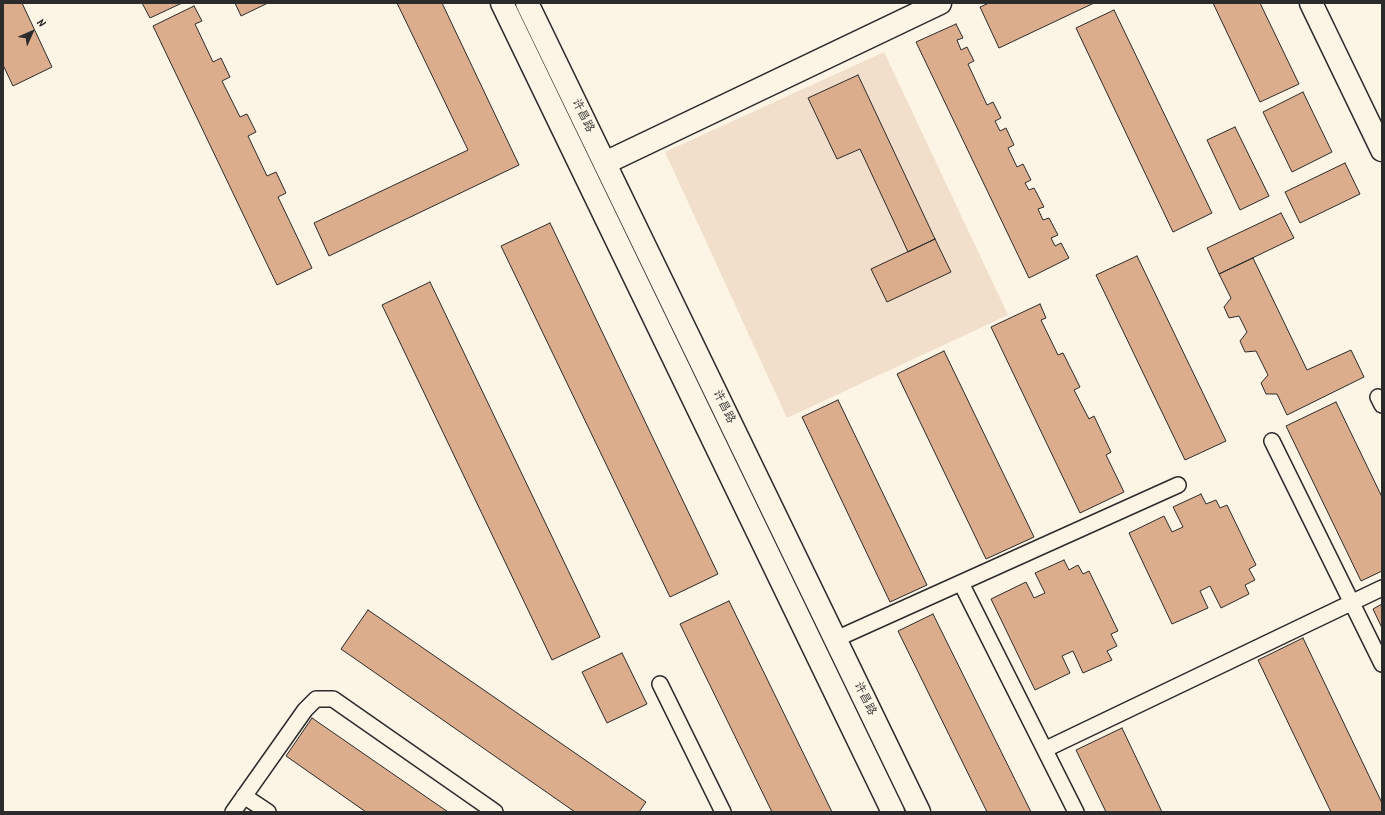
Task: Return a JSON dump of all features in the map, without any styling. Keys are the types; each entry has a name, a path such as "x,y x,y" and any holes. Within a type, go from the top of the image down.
{"street":[{"name":"许昌路","path":"502,3 893,812"},
{"name":"许昌路","path":"527,3 919,812"},
{"path":"605,164 940,3"},
{"path":"1311,3 1382,150"}],"lane":[{"path":"1272,441 1382,664"},
{"path":"836,639 1178,485"},
{"path":"961,583 1046,749 1076,812"},
{"path":"1046,749 1382,588"},
{"path":"660,684 723,812"},
{"path":"233,812 304,710 316,698 333,698 495,812"},
{"path":"244,796 268,812"}],"shaded area":[{"path":"884,52 1008,315 787,418 665,152"}],"building":[{"path":"3,3 22,3 52,67 13,86 3,65"},
{"path":"142,3 182,3 150,18"},
{"path":"235,3 268,3 241,16"},
{"path":"397,3 442,3 519,165 329,256 314,223 468,150"},
{"path":"989,3 1094,3 999,48 980,7"},
{"path":"1213,3 1260,3 1299,84 1260,102"},
{"path":"194,6 202,21 195,24 213,62 221,58 230,77 222,81 240,117 247,114 256,132 248,136 267,176 276,172 286,193 278,197 312,268 277,285 153,26"},
{"path":"1114,10 1212,213 1173,232 1076,28"},
{"path":"956,24 963,38 957,40 961,50 967,47 974,61 968,64 987,105 993,102 1001,118 995,121 1000,131 1006,128 1014,145 1008,148 1017,167 1023,164 1031,180 1025,183 1029,190 1034,188 1044,207 1038,209 1043,220 1049,218 1058,235 1051,238 1055,246 1061,243 1069,258 1029,278 916,42"},
{"path":"858,75 935,239 908,252 860,149 837,159 808,98"},
{"path":"1303,92 1332,152 1292,172 1263,112"},
{"path":"1235,127 1269,196 1240,210 1207,140"},
{"path":"1345,163 1360,194 1300,223 1285,192"},
{"path":"1281,213 1294,238 1219,274 1207,248"},
{"path":"550,223 718,574 670,597 501,246"},
{"path":"935,239 951,272 887,302 871,269"},
{"path":"1137,256 1226,441 1185,460 1096,275"},
{"path":"1253,258 1307,370 1351,350 1364,377 1287,415 1277,394 1266,394 1261,383 1268,375 1256,351 1245,352 1240,341 1247,332 1239,316 1229,318 1224,307 1231,298 1219,274"},
{"path":"430,282 600,637 552,660 382,305"},
{"path":"1040,304 1046,318 1041,320 1058,355 1063,353 1080,387 1074,390 1089,419 1094,416 1111,452 1106,455 1124,492 1080,513 991,327"},
{"path":"944,351 1034,537 986,559 897,374"},
{"path":"838,400 927,585 890,602 802,417"},
{"path":"1336,402 1382,497 1382,571 1361,581 1286,426"},
{"path":"1201,494 1206,504 1216,500 1220,508 1227,505 1256,565 1249,569 1255,580 1245,585 1249,594 1221,608 1210,586 1200,591 1208,608 1172,624 1129,533 1164,516 1172,532 1183,527 1173,507"},
{"path":"1064,560 1069,570 1078,565 1083,574 1089,571 1118,631 1111,634 1117,646 1107,651 1112,660 1083,673 1073,651 1062,656 1070,673 1035,690 991,599 1026,582 1034,598 1045,593 1035,573"},
{"path":"729,601 832,812 772,812 680,624"},
{"path":"1382,604 1382,628 1373,609"},
{"path":"368,610 646,802 639,812 575,812 341,649"},
{"path":"933,614 1031,812 987,812 898,631"},
{"path":"1303,638 1382,803 1382,812 1331,812 1258,660"},
{"path":"622,653 647,704 607,723 582,672"},
{"path":"312,718 448,812 366,812 286,756"},
{"path":"1122,728 1162,812 1106,812 1076,750"}]}
